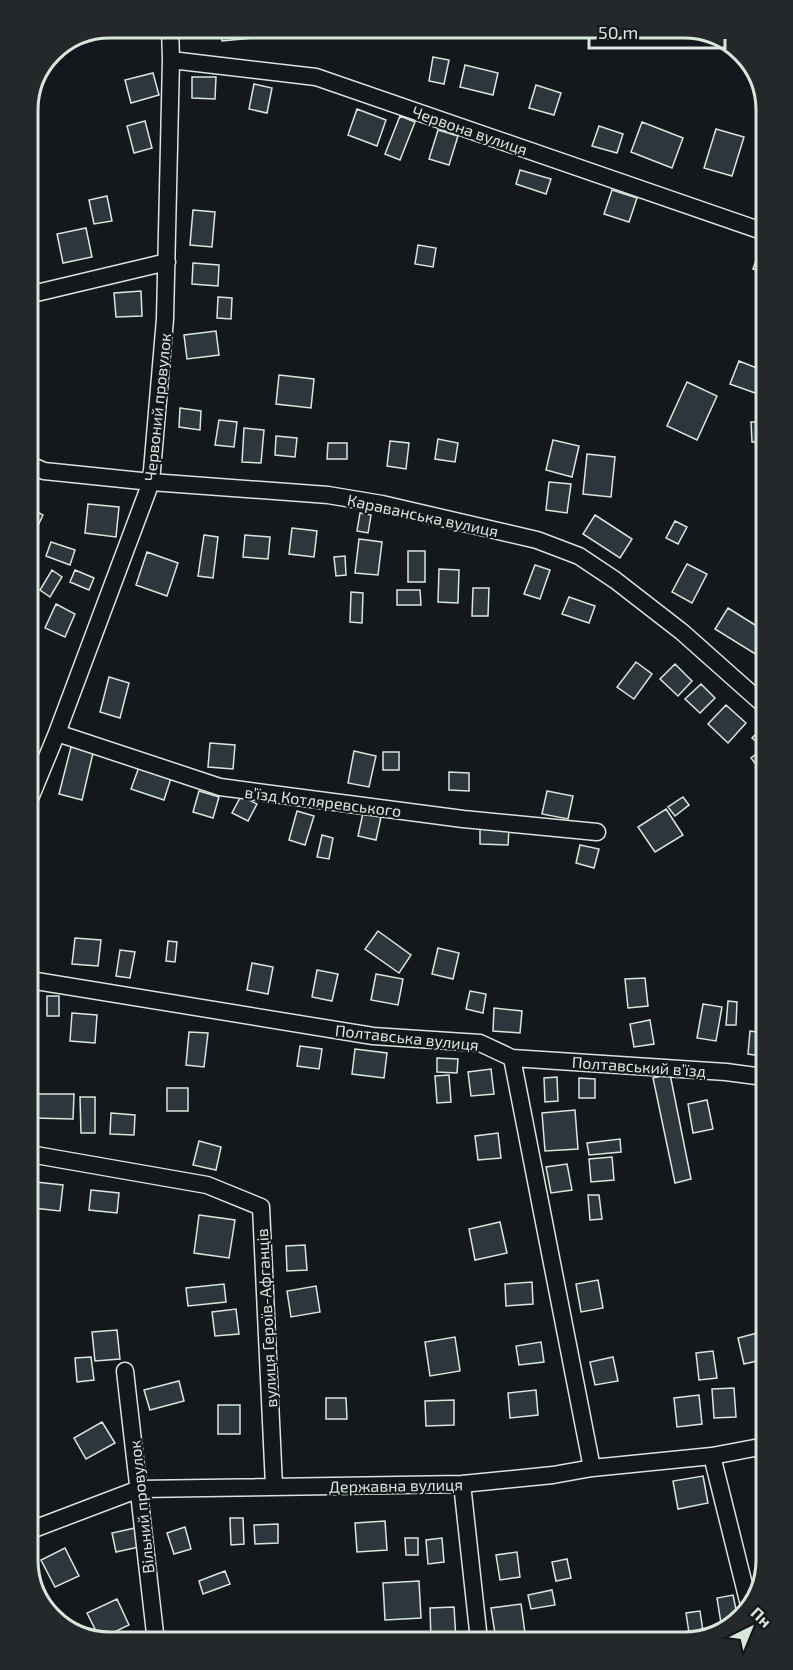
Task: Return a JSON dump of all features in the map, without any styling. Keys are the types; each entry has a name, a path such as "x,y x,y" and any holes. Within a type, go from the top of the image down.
{"street":[{"name":"Червоний провулок","path":"38,779 151,482 165,319 170,38"},
{"name":"Червона вулиця","path":"171,60 316,76 756,229"},
{"path":"38,293 167,262"},
{"name":"Караванська вулиця","path":"38,468 44,471 151,482 328,495 382,504 537,540 579,556 615,580 682,632 756,698"},
{"name":"в’їзд Котляревського","path":"57,733 220,787 463,819 597,832"},
{"name":"Полтавська вулиця","path":"38,981 373,1036 480,1043 512,1058"},
{"path":"512,1058 592,1468"},
{"name":"Полтавський в’їзд","path":"512,1058 756,1076"},
{"name":"вулиця Героїв-Афганців","path":"38,1155 207,1185 261,1208 274,1486"},
{"name":"Вільний провулок","path":"125,1371 155,1632"},
{"name":"Державна вулиця","path":"38,1527 139,1489 462,1484 712,1456 756,1448"},
{"path":"712,1456 746,1595"},
{"path":"462,1484 478,1632"}],"building":[{"path":"222,38 253,38 222,41"},
{"path":"433,57 449,60 444,84 429,81"},
{"path":"465,65 498,73 493,95 460,87"},
{"path":"153,73 159,95 131,103 125,80"},
{"path":"192,77 216,77 215,99 192,98"},
{"path":"254,84 272,88 267,113 249,109"},
{"path":"536,85 561,93 554,115 529,108"},
{"path":"357,109 386,120 377,146 348,135"},
{"path":"400,116 415,122 400,160 385,154"},
{"path":"145,121 152,148 134,153 127,126"},
{"path":"642,122 683,138 672,168 631,152"},
{"path":"599,126 623,134 617,153 592,146"},
{"path":"716,129 744,137 732,176 704,168"},
{"path":"438,130 458,136 449,165 429,159"},
{"path":"520,170 551,179 546,194 516,184"},
{"path":"612,190 637,198 629,222 604,214"},
{"path":"107,196 112,221 94,224 89,200"},
{"path":"193,210 215,212 212,247 190,245"},
{"path":"86,228 92,257 63,263 57,234"},
{"path":"418,245 436,248 433,267 415,264"},
{"path":"193,263 219,265 218,286 192,284"},
{"path":"141,291 142,316 116,317 114,293"},
{"path":"218,297 232,298 231,319 217,318"},
{"path":"216,331 219,355 187,359 184,335"},
{"path":"739,361 756,368 756,393 730,384"},
{"path":"279,375 314,379 311,408 276,404"},
{"path":"687,382 717,396 697,440 667,426"},
{"path":"180,408 201,411 200,430 179,427"},
{"path":"219,420 237,422 234,447 215,445"},
{"path":"751,422 756,422 756,442 752,442"},
{"path":"244,428 264,430 261,463 242,462"},
{"path":"276,436 297,438 295,457 275,455"},
{"path":"438,439 458,443 455,462 435,459"},
{"path":"553,440 579,446 572,477 546,470"},
{"path":"390,441 409,443 406,469 387,466"},
{"path":"328,443 347,443 347,459 327,459"},
{"path":"587,454 615,457 611,497 583,494"},
{"path":"549,482 571,484 567,513 546,510"},
{"path":"88,504 119,507 116,537 85,533"},
{"path":"38,512 43,515 38,525"},
{"path":"360,513 371,515 368,533 357,531"},
{"path":"595,515 632,539 620,558 583,534"},
{"path":"675,521 687,527 678,544 666,538"},
{"path":"292,528 317,531 314,557 289,554"},
{"path":"204,535 218,537 213,578 198,576"},
{"path":"245,535 270,537 268,559 243,557"},
{"path":"359,539 382,542 378,575 355,573"},
{"path":"51,542 75,550 70,565 46,556"},
{"path":"408,551 425,551 425,582 408,582"},
{"path":"147,552 178,563 167,596 136,585"},
{"path":"345,556 346,575 336,576 334,557"},
{"path":"687,564 707,574 692,603 672,592"},
{"path":"535,565 550,570 540,599 524,594"},
{"path":"439,569 459,570 458,603 438,602"},
{"path":"52,570 62,577 50,597 40,590"},
{"path":"75,570 94,578 89,590 70,582"},
{"path":"473,588 489,588 488,616 472,616"},
{"path":"397,590 420,590 421,605 397,605"},
{"path":"351,592 363,593 362,623 350,622"},
{"path":"569,597 595,606 589,623 562,614"},
{"path":"56,604 75,614 65,637 45,628"},
{"path":"728,608 756,626 756,654 715,629"},
{"path":"636,662 652,674 634,699 617,687"},
{"path":"675,664 692,681 678,696 660,679"},
{"path":"109,677 129,683 120,718 100,712"},
{"path":"701,684 715,698 700,713 685,699"},
{"path":"726,705 746,723 728,743 708,724"},
{"path":"210,743 235,745 233,769 208,767"},
{"path":"71,747 93,753 82,800 59,794"},
{"path":"354,751 376,756 369,787 348,783"},
{"path":"383,752 399,752 399,770 383,770"},
{"path":"756,754 756,765 751,758"},
{"path":"139,767 171,778 164,800 131,789"},
{"path":"449,772 469,773 469,791 449,790"},
{"path":"199,791 219,797 213,818 193,812"},
{"path":"547,791 573,796 568,819 542,814"},
{"path":"241,796 257,804 248,821 232,813"},
{"path":"683,797 689,805 675,816 668,807"},
{"path":"666,809 683,835 655,852 638,827"},
{"path":"297,811 314,816 305,845 289,840"},
{"path":"363,813 381,817 376,840 358,836"},
{"path":"480,828 509,829 508,845 480,844"},
{"path":"322,835 333,838 329,859 317,857"},
{"path":"580,845 599,849 594,868 576,863"},
{"path":"378,931 411,955 399,973 365,949"},
{"path":"75,938 101,940 98,966 72,964"},
{"path":"168,941 177,942 175,962 166,961"},
{"path":"438,948 459,953 453,979 432,974"},
{"path":"120,950 135,952 130,978 116,976"},
{"path":"252,963 273,967 268,994 247,990"},
{"path":"317,970 338,974 332,1001 312,997"},
{"path":"376,974 403,979 398,1005 371,1000"},
{"path":"645,978 648,1006 628,1008 625,979"},
{"path":"470,991 486,994 483,1013 466,1009"},
{"path":"47,996 59,996 59,1016 47,1016"},
{"path":"728,1001 737,1002 736,1025 726,1025"},
{"path":"703,1004 722,1007 716,1041 697,1038"},
{"path":"494,1008 522,1011 520,1033 493,1031"},
{"path":"72,1013 97,1015 95,1043 70,1041"},
{"path":"650,1020 654,1044 634,1047 630,1024"},
{"path":"750,1031 756,1032 756,1055 748,1054"},
{"path":"189,1032 208,1033 204,1067 186,1065"},
{"path":"300,1046 322,1049 319,1069 297,1066"},
{"path":"355,1049 387,1053 384,1078 352,1074"},
{"path":"437,1058 458,1059 457,1073 437,1072"},
{"path":"491,1069 494,1094 471,1096 468,1072"},
{"path":"670,1074 691,1179 675,1183 653,1078"},
{"path":"449,1075 451,1102 437,1103 435,1076"},
{"path":"557,1077 558,1101 545,1102 544,1078"},
{"path":"579,1078 595,1079 595,1098 579,1098"},
{"path":"167,1088 188,1088 188,1111 167,1111"},
{"path":"38,1094 74,1094 73,1119 38,1118"},
{"path":"80,1097 95,1097 95,1133 81,1133"},
{"path":"707,1100 713,1129 693,1133 688,1104"},
{"path":"575,1110 578,1149 545,1151 542,1113"},
{"path":"111,1113 135,1115 134,1135 110,1134"},
{"path":"498,1133 501,1158 478,1160 475,1136"},
{"path":"620,1139 621,1152 589,1155 587,1143"},
{"path":"199,1141 221,1147 216,1170 193,1165"},
{"path":"612,1157 614,1180 591,1182 589,1159"},
{"path":"567,1164 572,1190 551,1193 546,1167"},
{"path":"38,1182 63,1185 60,1211 38,1209"},
{"path":"91,1190 119,1193 117,1213 89,1210"},
{"path":"588,1195 599,1195 602,1219 590,1220"},
{"path":"199,1215 235,1220 229,1258 194,1253"},
{"path":"500,1222 507,1253 475,1260 469,1229"},
{"path":"305,1245 307,1270 287,1271 286,1246"},
{"path":"598,1280 603,1308 581,1312 576,1284"},
{"path":"532,1282 533,1304 506,1306 505,1284"},
{"path":"224,1284 226,1302 188,1306 186,1288"},
{"path":"316,1286 320,1312 291,1317 287,1291"},
{"path":"236,1309 239,1334 215,1336 212,1312"},
{"path":"117,1330 120,1359 95,1361 92,1332"},
{"path":"756,1333 756,1361 744,1364 738,1338"},
{"path":"455,1337 460,1371 430,1376 425,1342"},
{"path":"541,1342 544,1362 519,1365 516,1346"},
{"path":"713,1351 717,1378 699,1380 696,1353"},
{"path":"91,1357 94,1380 77,1382 75,1358"},
{"path":"613,1357 618,1381 595,1385 590,1362"},
{"path":"179,1381 184,1401 150,1410 144,1390"},
{"path":"734,1388 736,1417 714,1418 712,1389"},
{"path":"536,1390 538,1415 510,1418 508,1393"},
{"path":"699,1395 702,1424 677,1427 674,1398"},
{"path":"326,1398 346,1398 347,1419 326,1419"},
{"path":"454,1400 454,1425 426,1426 425,1401"},
{"path":"218,1405 240,1405 240,1434 218,1434"},
{"path":"102,1422 115,1443 86,1459 74,1438"},
{"path":"703,1476 708,1503 678,1509 673,1481"},
{"path":"230,1518 243,1518 244,1544 231,1545"},
{"path":"385,1521 387,1550 357,1552 355,1523"},
{"path":"278,1524 278,1543 255,1544 254,1525"},
{"path":"185,1527 191,1549 174,1554 167,1533"},
{"path":"135,1528 139,1547 116,1552 112,1533"},
{"path":"405,1538 418,1538 418,1555 406,1555"},
{"path":"442,1538 444,1562 428,1564 426,1540"},
{"path":"65,1548 79,1576 55,1587 41,1560"},
{"path":"517,1552 520,1577 500,1580 496,1555"},
{"path":"567,1559 571,1578 556,1581 552,1562"},
{"path":"225,1571 230,1584 203,1594 199,1581"},
{"path":"419,1581 421,1618 385,1620 383,1583"},
{"path":"552,1590 555,1605 531,1609 528,1595"},
{"path":"733,1595 734,1598 721,1598 721,1622 717,1598"},
{"path":"117,1599 129,1625 114,1632 96,1631 87,1613"},
{"path":"521,1604 525,1632 495,1632 491,1608"},
{"path":"454,1607 456,1632 431,1632 430,1608"},
{"path":"700,1611 703,1630 689,1632 686,1613"}]}
